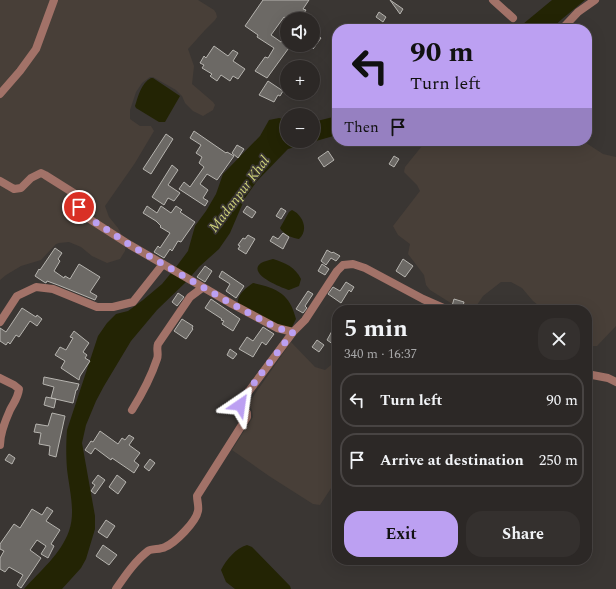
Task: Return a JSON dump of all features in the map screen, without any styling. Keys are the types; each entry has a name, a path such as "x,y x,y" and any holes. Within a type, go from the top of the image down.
{"street":[{"path":"0,94 20,71 36,49 54,0"},
{"path":"493,0 513,18"},
{"path":"567,24 578,12 595,0"},
{"path":"0,181 14,189 21,188 31,178 38,174 45,175 80,197 81,202 78,209 80,212 118,238 193,281 202,288 277,328 293,332"},
{"path":"0,322 17,296 36,287 53,289 97,307 122,305 133,302 163,264"},
{"path":"116,589 138,561 149,550 165,547 175,541 188,528 197,514 197,496 247,417 247,413 240,403 293,332 305,320 336,271 343,265 353,264 365,268 437,305"},
{"path":"132,410 144,390 158,357 156,350 158,344 193,294 202,288"},
{"path":"592,375 608,378 616,382"},
{"path":"0,378 19,389 18,396 10,411 0,438 0,445"}],"shaded area":[{"path":"0,0 198,0 214,10 216,13 217,17 215,20 188,49 194,66 192,84 213,102 215,105 213,110 203,116 193,111 176,90 153,77 150,77 142,83 136,92 130,110 130,119 140,126 151,126 154,131 135,163 105,206 109,217 118,228 126,243 125,251 120,259 107,263 92,256 81,247 69,242 59,243 56,244 41,260 21,266 0,280"},
{"path":"422,146 591,146 603,154 616,157 616,326 597,346 592,346 592,305 538,305 522,288 511,282 501,282 483,296 477,305 454,305 430,290 426,285 424,275 408,254 410,244 398,235 393,226 420,191 417,185 404,172 405,167"},
{"path":"291,342 315,367 325,370 332,364 332,487 320,505 313,504 232,450 253,417 252,410 248,404"}],"water":[{"path":"552,0 585,0 556,24 523,24"},
{"path":"151,78 180,96 165,122 159,122 135,106 142,87"},
{"path":"332,117 332,136 320,140 320,120"},
{"name":"Madanpur Khal","path":"279,118 280,148 292,148 288,149 257,181 245,198 230,233 219,249 157,310 131,341 96,401 86,425 82,443 95,516 95,529 86,559 81,568 62,589 24,589 55,555 69,531 72,508 67,464 67,430 98,336 107,323 116,314 128,311 162,284 188,251 195,226 216,194 223,174 260,136 269,120"},
{"path":"292,210 302,219 304,227 304,231 299,239 288,235 280,228 289,212"},
{"path":"273,259 286,264 296,271 301,279 299,286 289,290 267,280 258,272 258,267 262,262"},
{"path":"253,283 276,290 286,298 296,319 292,327 283,328 238,305 240,295"},
{"path":"247,545 252,547 290,586 291,589 235,589 226,582 221,570 223,566 235,552"}],"building":[{"path":"263,0 309,0 303,9 306,10 305,12 280,12 280,23 271,35 280,41 280,52 286,52 267,78 255,71 265,57 268,58 274,48 257,37 258,35 245,26"},
{"path":"390,0 403,9 400,14"},
{"path":"379,12 386,17 383,22 376,17"},
{"path":"214,46 228,56 233,50 238,53 233,61 245,69 238,79 233,76 230,81 221,75 217,81 210,76 212,74 202,68 204,65 200,63 204,56 206,58"},
{"path":"268,81 280,89 280,96 278,95 274,102 259,95"},
{"path":"194,131 226,153 227,152 234,156 217,180 207,174 200,184 208,190 203,198 208,201 205,206 179,189 184,182 190,187 204,167 199,163 202,157 196,153 201,145 190,138"},
{"path":"166,134 173,139 151,174 143,169"},
{"path":"237,145 244,149 238,158 232,153"},
{"path":"328,151 334,160 324,167 318,158"},
{"path":"394,156 399,159 394,167 389,164"},
{"path":"172,165 178,170 168,185 180,193 174,201 168,198 164,205 152,197"},
{"path":"147,206 157,213 161,206 171,213 176,206 182,210 180,212 195,222 181,242 178,241 172,251 170,249 164,258 154,252 158,246 160,248 170,233 160,227 161,226 156,221 143,213"},
{"path":"247,206 256,212 252,218 243,212"},
{"path":"281,208 286,211 281,219 276,216"},
{"path":"283,233 289,237 283,249 270,241 273,236 278,239"},
{"path":"248,235 255,239 246,254 238,249 240,246 238,245 243,238 245,239"},
{"path":"55,248 62,253 58,259 60,261 54,271 64,278 65,276 70,279 79,264 100,277 90,292 97,296 95,300 47,281 46,283 35,276"},
{"path":"327,250 340,256 336,261 331,258 326,265 321,261"},
{"path":"403,259 413,266 405,277 396,271"},
{"path":"322,264 329,269 325,275 318,271"},
{"path":"205,266 212,271 205,282 197,277"},
{"path":"222,271 244,286 236,298 226,291 230,284 219,277"},
{"path":"346,282 354,287 351,292 349,290 341,303 328,294 333,287 340,291"},
{"path":"308,291 313,294 305,306 307,308 303,313 296,309"},
{"path":"178,293 184,297 177,306 172,302"},
{"path":"211,299 240,319 233,331 222,324 224,321 221,320 222,319 205,308"},
{"path":"454,299 464,302 463,305 452,305"},
{"path":"22,308 42,319 37,326 30,321 19,337 16,335 10,344 8,342 6,345 0,341 0,328 6,332"},
{"path":"182,319 193,326 193,329 186,339 174,331"},
{"path":"263,327 274,334 266,345 262,342 253,357 239,349 247,337 253,341"},
{"path":"74,331 89,343 83,352 87,355 85,358 90,361 79,380 61,368 65,361 55,355 60,347 66,350 73,338 70,337"},
{"path":"332,331 332,344 327,340"},
{"path":"317,340 324,345 319,352 312,347"},
{"path":"230,349 237,354 233,359 227,355"},
{"path":"44,377 79,384 73,403 51,398 54,387 43,384"},
{"path":"46,397 56,399 54,408 44,405"},
{"path":"52,413 65,416 56,457 49,455 50,446 39,444 41,433 34,432 36,424 48,426"},
{"path":"100,431 118,444 122,438 125,440 129,435 134,438 129,445 140,453 134,461 139,465 134,473 112,458 111,460 95,448 91,454 85,450 91,441 93,442"},
{"path":"9,454 15,458 12,464 5,460"},
{"path":"150,459 155,463 149,471 144,467"},
{"path":"98,475 105,480 95,494 91,491 95,485 92,483"},
{"path":"117,475 126,482 118,494 109,487"},
{"path":"47,507 53,511 46,521 60,530 51,544 54,546 48,558 41,554 46,546 37,540 30,550 41,558 21,588 17,585 23,575 9,567 5,572 0,569 0,558 4,551 0,549 0,544 14,524 20,528 32,509 42,515"},
{"path":"106,520 115,526 107,538 98,532"},
{"path":"103,545 117,555 109,565 96,556"}],"route":[{"path":"79,207 78,209 80,212 111,234 193,281 202,288 277,328 293,332 242,399 240,405"}]}
